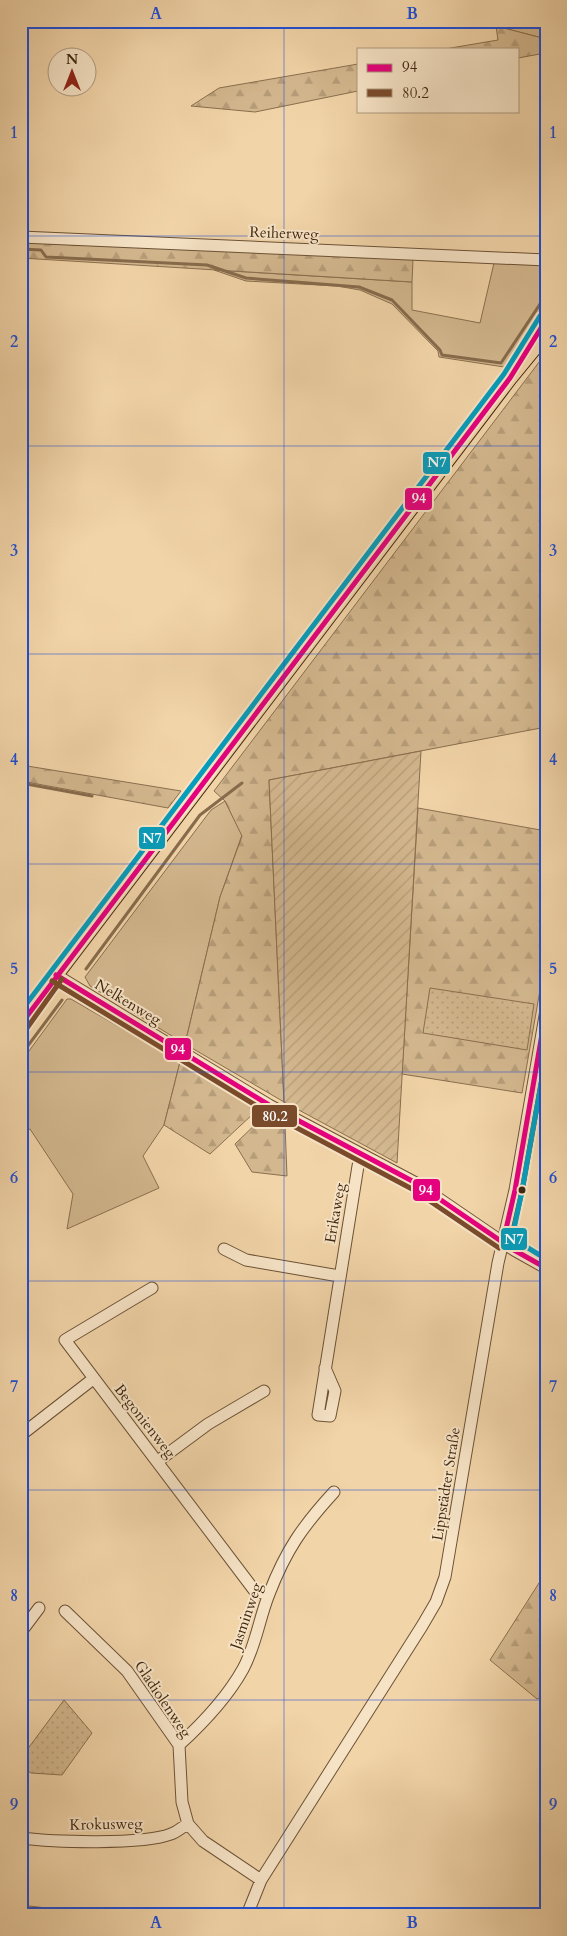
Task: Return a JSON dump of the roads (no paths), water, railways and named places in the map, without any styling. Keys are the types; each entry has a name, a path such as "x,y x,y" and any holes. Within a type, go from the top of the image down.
{"main road":[{"path":"510,378 546,320"},
{"path":"21,1024 56,975 510,378 546,334"}],"street":[{"name":"Reiherweg","path":"21,237 546,260"},
{"name":"Nelkenweg","path":"56,975 269,1105 416,1183 503,1242 546,1268"},
{"name":"Lippstädter Straße","path":"247,1915 261,1880 422,1626 441,1588 451,1551 503,1242 515,1190 546,1010"},
{"name":"Erikaweg","path":"325,1368 358,1166 363,1155"},
{"path":"224,1250 246,1260 339,1276"},
{"name":"Begonienweg","path":"152,1288 65,1340 254,1590 268,1596"},
{"path":"21,1435 93,1379"},
{"path":"158,1461 208,1424 264,1391"},
{"name":"Jasminweg","path":"179,1745 194,1732 230,1689 243,1669 260,1627 268,1596 292,1542 306,1523 334,1492"},
{"path":"21,1632 39,1608"},
{"name":"Gladiolenweg","path":"65,1611 127,1670 179,1745 182,1802 188,1824 203,1841 261,1880"},
{"name":"Krokusweg","path":"21,1838 85,1841 147,1839 172,1834 188,1824"}],"waterway":[{"path":"21,249 41,250 46,257 207,265 246,278 359,287 392,300 440,350 442,355 501,363 546,295"},
{"path":"21,783 92,796"},
{"path":"86,969 200,815 242,783"},
{"path":"21,1055 62,1000"}]}
